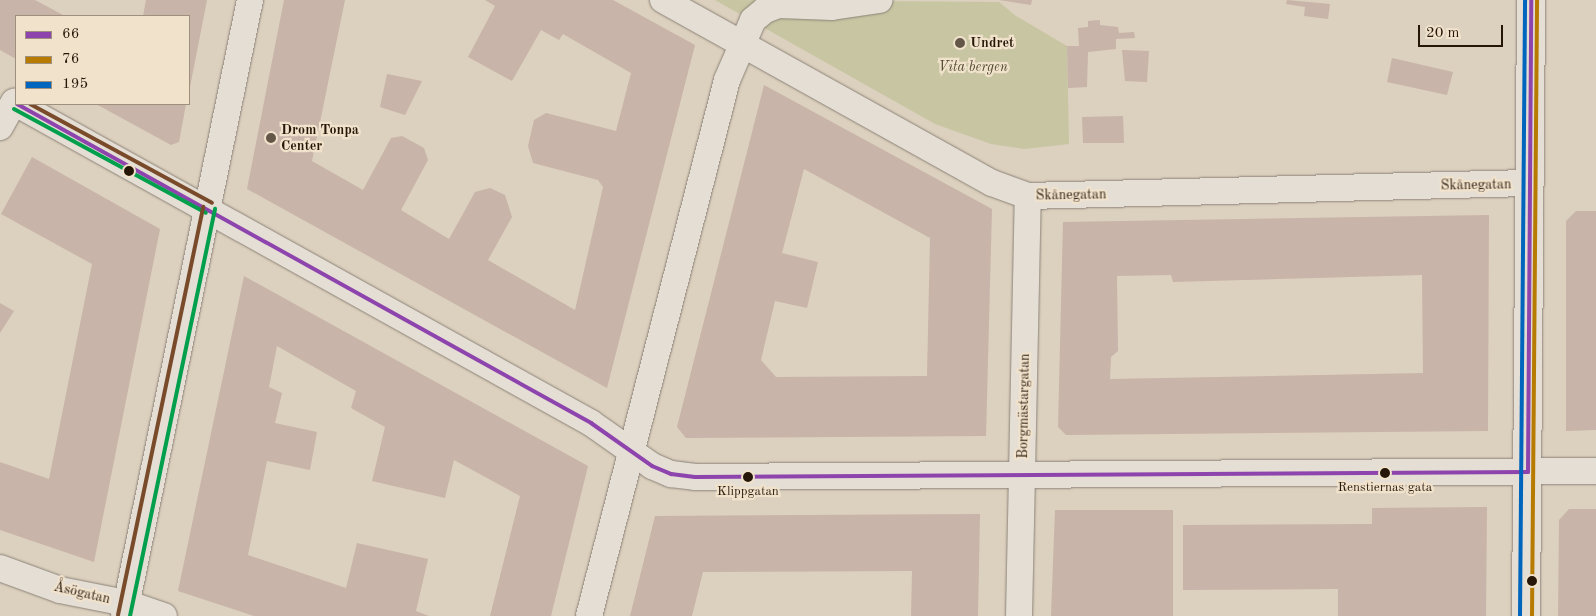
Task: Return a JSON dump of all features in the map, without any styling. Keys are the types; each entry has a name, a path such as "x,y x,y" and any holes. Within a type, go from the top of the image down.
{"street":[{"path":"125,610 250,0"},
{"name":"Skånegatan","path":"663,0 992,183 1028,196 1528,183"},
{"path":"590,616 634,453 727,80 742,45 754,20 765,10 779,5 832,7 879,0"},
{"path":"1526,616 1528,183 1531,0"},
{"path":"0,127 12,101"},
{"path":"19,105 208,208 591,423 634,453 671,474 695,477 1596,471"},
{"name":"Borgmästargatan","path":"1019,616 1028,196"},
{"name":"Åsögatan","path":"0,568 60,590 125,610 164,616"}],"green space":[{"name":"Vita bergen","path":"715,0 999,2 1016,16 1067,46 1069,144 1024,149 991,144 935,124"}],"building":[{"path":"0,0 35,0 63,15 15,15 15,58 0,50"},
{"path":"146,0 207,0 190,87 190,15 143,15"},
{"path":"284,0 345,0 312,161 363,190 391,138 402,136 424,148 428,160 401,210 449,239 475,192 490,188 505,195 512,217 488,260 575,310 603,187 598,180 533,163 528,146 534,120 546,113 616,131 631,73 563,34 559,40 541,30 512,81 468,57 495,6 485,0 613,0 695,45 607,388 247,189"},
{"path":"999,0 1032,0 1031,5"},
{"path":"1287,0 1330,4 1328,19 1304,16 1305,7 1286,4"},
{"path":"1100,20 1100,25 1118,27 1119,33 1134,32 1135,38 1116,39 1116,49 1088,52 1087,87 1068,88 1067,46 1079,46 1078,28 1088,27 1088,21"},
{"path":"1122,50 1149,51 1147,82 1125,81"},
{"path":"1392,58 1453,72 1447,95 1387,82"},
{"path":"387,74 422,81 405,115 380,107"},
{"path":"764,85 992,209 986,436 686,438 677,427","holes":["804,169 930,238 927,376 776,377 761,360 775,301 807,308 818,262 782,253"]},
{"path":"98,105 186,105 179,142 171,145"},
{"path":"1123,116 1124,143 1083,143 1082,117"},
{"path":"32,157 160,229 94,562 0,530 0,462 49,479 92,264 1,214"},
{"path":"1576,211 1596,211 1596,430 1566,431 1566,221"},
{"path":"1489,215 1488,431 1066,435 1058,427 1063,222","holes":["1171,275 1173,282 1422,275 1423,373 1110,379 1111,357 1118,351 1117,276"]},
{"path":"244,276 588,466 551,616 490,616 520,496 454,460 445,498 372,481 385,427 351,408 356,391 277,346 269,387 282,393 275,423 317,432 310,470 267,461 248,555 346,588 357,543 428,559 416,611 429,616 254,616 178,591"},
{"path":"0,303 14,311 0,333"},
{"path":"1487,507 1486,616 1338,616 1338,589 1183,590 1183,525 1372,524 1372,508"},
{"path":"1569,509 1596,509 1596,616 1558,616 1559,520"},
{"path":"1055,510 1173,510 1173,616 1051,616"},
{"path":"980,514 978,616 911,616 912,571 703,572 692,616 630,616 655,516"}],"transit line":[{"name":"195","path":"1520,616 1525,0"},
{"name":"66","path":"1528,472 1531,0"},
{"name":"76","path":"1532,616 1537,0"},
{"name":"66","path":"19,105 591,423 652,466 671,474 695,477 1528,472"},
{"path":"32,105 212,203"},
{"path":"14,109 206,213"},
{"path":"118,615 203,207"},
{"path":"130,616 215,209"}],"place":[{"name":"Undret","path":"960,43"},
{"name":"Drom Tonpa Center","path":"271,138"},
{"name":"Renstiernas gata","path":"1385,473"},
{"name":"Klippgatan","path":"748,477"}]}
